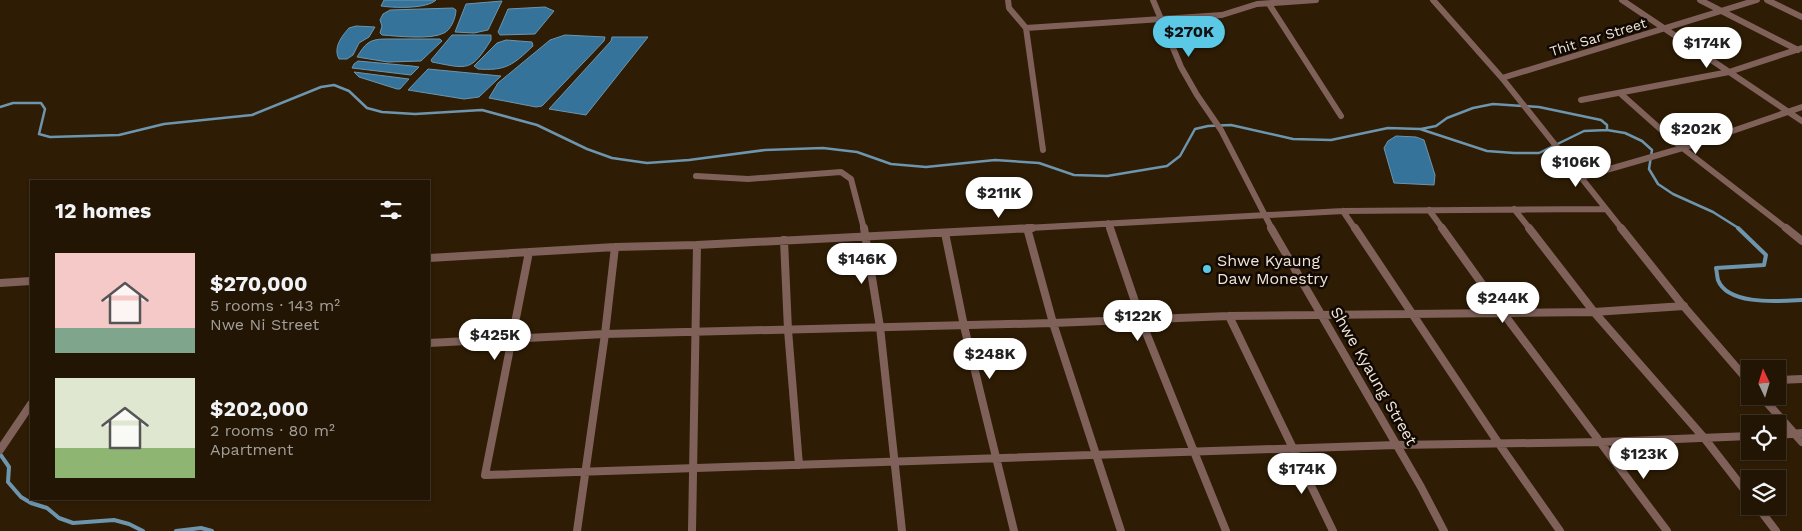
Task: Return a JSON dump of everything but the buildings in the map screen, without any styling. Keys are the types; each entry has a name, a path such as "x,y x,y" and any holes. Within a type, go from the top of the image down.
{"street":[{"path":"1008,0 1009,8 1026,28 1043,150"},
{"name":"Shwe Kyaung Street","path":"1153,0 1181,67 1197,95 1216,120 1263,215 1444,531"},
{"path":"1026,28 1222,15 1256,2 1269,4 1316,0"},
{"path":"1433,0 1502,78 1582,177 1605,209 1684,306 1741,372"},
{"path":"1622,0 1802,121"},
{"path":"1700,0 1800,50"},
{"name":"Thit Sar Street","path":"1502,78 1668,30 1756,0"},
{"path":"1767,0 1802,17"},
{"path":"1269,4 1341,116"},
{"path":"1581,100 1621,94 1729,72 1800,50"},
{"path":"1621,94 1683,148 1802,241"},
{"path":"1582,177 1683,148 1802,107"},
{"path":"696,176 748,179 841,172 851,179 866,237 880,327 902,531"},
{"path":"1514,209 1594,312 1705,439 1741,485"},
{"path":"430,258 616,247 945,233 1343,211 1605,209"},
{"path":"1429,210 1503,313 1602,442 1667,531"},
{"path":"1343,211 1499,444 1560,531"},
{"path":"1108,223 1142,319 1226,531"},
{"path":"1027,228 1053,323 1121,531"},
{"path":"945,233 964,326 998,458 1014,531"},
{"path":"784,240 788,330 799,465"},
{"path":"692,531 697,244"},
{"path":"577,531 616,247"},
{"path":"529,252 484,475 1097,456 1193,451 1396,445 1602,442 1741,437"},
{"path":"0,283 30,281"},
{"path":"430,342 605,334 964,326 1229,316 1594,312 1684,306"},
{"path":"1229,316 1333,531"},
{"path":"1786,380 1802,379"},
{"path":"0,450 30,405"},
{"path":"1771,405 1798,434 1802,442"},
{"path":"1764,515 1776,531"}],"water":[{"path":"384,0 436,0 425,5 402,7 381,6"},
{"path":"502,1 488,30 474,33 455,32 466,4"},
{"path":"545,7 554,11 535,34 500,35 498,32 508,9"},
{"path":"453,8 456,10 454,20 444,33 414,37 382,35 380,33 382,26 380,20 383,14 390,10"},
{"path":"356,26 375,27 369,37 359,43 353,55 347,59 339,59 337,47 341,39 349,28"},
{"path":"452,35 491,35 491,40 478,58 467,66 461,67 432,62 431,60"},
{"path":"565,35 605,37 604,41 542,106 536,107 489,98 498,83 550,40"},
{"path":"612,37 648,37 586,115 549,109 611,41"},
{"path":"385,39 440,39 442,41 421,61 388,62 357,57 362,49 371,41"},
{"path":"506,40 532,42 533,46 520,58 502,68 478,69 474,66 497,43"},
{"path":"358,61 419,67 411,75 352,68"},
{"path":"428,69 501,76 479,97 464,99 408,90"},
{"path":"354,72 409,79 400,89 397,89 359,77"},
{"path":"1396,136 1416,137 1424,140 1435,175 1434,185 1394,183 1384,148 1388,141"}],"waterway":[{"path":"0,107 13,103 41,103 45,109 39,134 50,137 119,135 164,124 252,115 321,87 334,85 349,91 367,108 382,112 415,114 482,110 537,125 587,149 612,158 647,163 689,160 765,150 823,148 857,152 891,164 926,167 995,160 1039,163 1074,175 1107,176 1167,166 1180,156 1195,129 1208,126 1231,125 1293,139 1331,140 1388,128 1420,129 1487,151 1514,153 1539,153 1584,131 1607,130"},
{"path":"1421,129 1436,126 1447,118 1473,108 1493,104 1539,107 1601,120 1607,125 1607,130"},
{"path":"1607,130 1625,133 1642,141 1652,150 1649,169 1658,184 1673,194 1713,212 1740,229"},
{"path":"1738,228 1766,255 1764,265 1716,268 1718,280 1724,288 1732,294 1743,298 1768,301 1802,300"},
{"path":"0,454 9,467 8,482 21,497 31,503 47,508 59,518 73,523 114,520 129,524 143,531"},
{"path":"176,531 201,528 212,531"}],"place":[{"name":"Shwe Kyaung Daw Monestry","path":"1207,269"}]}
